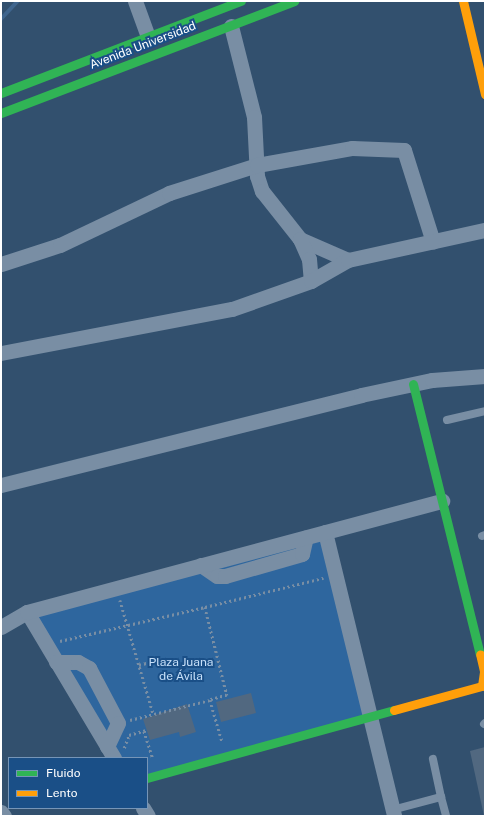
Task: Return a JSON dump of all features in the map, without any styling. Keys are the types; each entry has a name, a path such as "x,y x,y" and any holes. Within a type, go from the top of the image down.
{"street":[{"path":"135,1 148,37"},
{"name":"Avenida Universidad","path":"1,93 241,1"},
{"name":"Avenida Universidad","path":"1,113 294,1"},
{"path":"463,1 485,94"},
{"path":"231,26 254,117 257,165 262,191 300,239 309,258 311,281"},
{"path":"1,264 60,245 169,194 257,165 345,149 400,147 407,156 433,242"},
{"path":"1,353 232,309 311,281 348,260 485,230"},
{"path":"300,239 348,260"},
{"path":"1,484 413,384 485,376"},
{"path":"148,778 483,685 484,671 413,384"},
{"path":"1,627 27,612 442,501"},
{"path":"325,532 367,718 393,813"},
{"path":"27,612 56,662 114,754"},
{"path":"56,662 85,664 118,723 114,754"},
{"path":"1,812 4,816"}],"lane":[{"path":"447,420 485,411"},
{"path":"433,759 446,816"},
{"path":"393,813 441,797"}],"path":[{"path":"326,570 329,584"},
{"path":"54,643 327,577"},
{"path":"120,598 153,713"},
{"path":"118,723 227,695 205,607"},
{"path":"139,665 158,660"},
{"path":"210,700 225,748"},
{"path":"114,754 129,735 145,730 156,766"}],"green space":[{"name":"Plaza Juana de Ávila","path":"323,536 364,716 148,775 148,757 116,757 31,614"}],"building":[{"path":"251,693 256,713 221,722 216,702"},
{"path":"187,704 196,732 180,737 179,732 150,740 143,719"},
{"path":"485,747 485,816 484,816 470,751"}],"waterway":[{"path":"1,19 18,1"}],"traffic: fast":[{"path":"1,93 241,1"},
{"path":"1,113 294,1"},
{"path":"413,384 480,654"},
{"path":"148,778 394,710"}],"traffic: slow":[{"path":"463,1 485,94"},
{"path":"394,710 482,686 484,671 480,654"}]}
